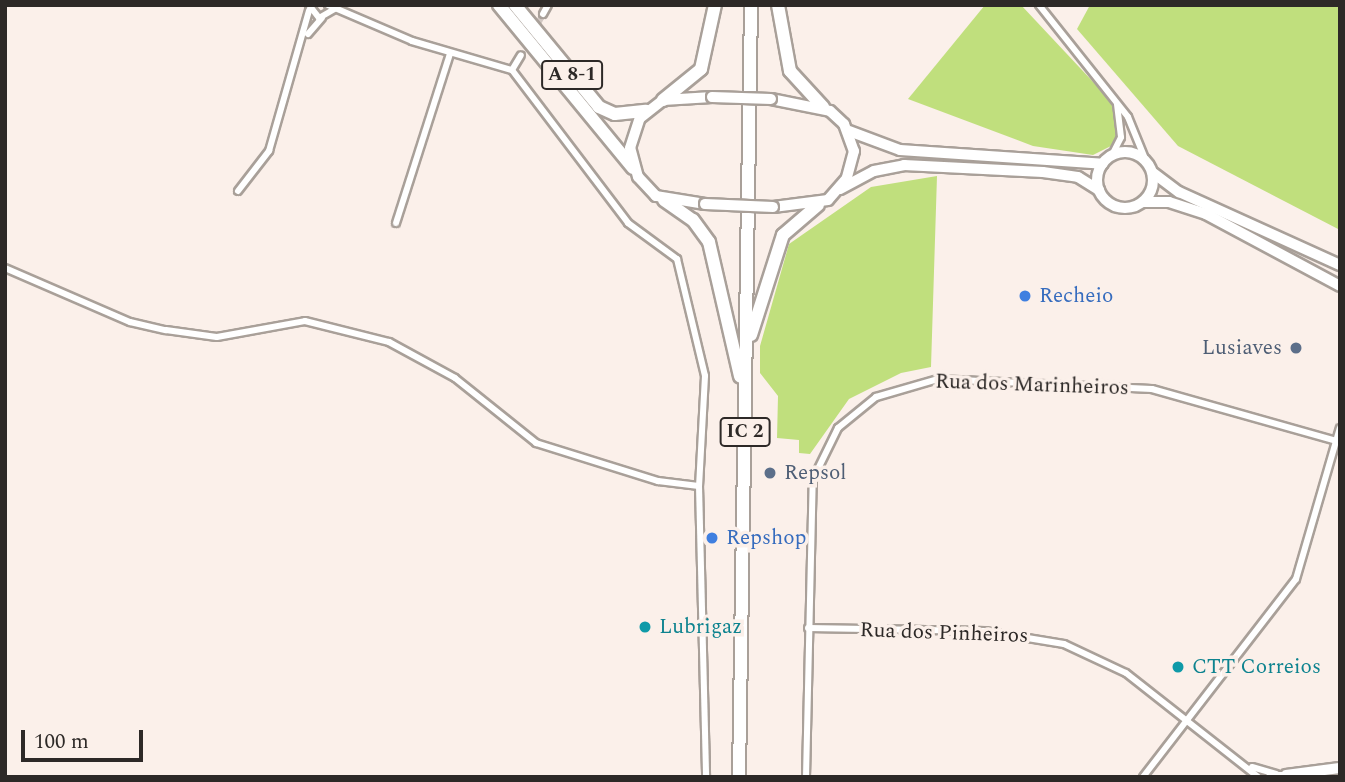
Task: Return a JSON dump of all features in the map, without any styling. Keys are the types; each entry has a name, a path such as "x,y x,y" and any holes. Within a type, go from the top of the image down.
{"highway":[{"name":"A 8-1","path":"499,5 634,168"},
{"name":"A 8-1","path":"515,5 599,107 615,114 646,111"},
{"path":"663,100 701,69 715,5"},
{"name":"IC 2","path":"733,777 745,5"},
{"name":"IC 2","path":"739,777 751,5"},
{"path":"778,5 790,71 823,107"},
{"path":"664,200 693,220 709,242 740,376"},
{"path":"746,352 783,235 818,205"}],"main road":[{"path":"1340,265 1179,191 1152,172 1146,161 1130,153 1107,160 900,150 849,131 823,107 771,99 712,97 663,100 646,111 631,141 634,168 664,200 705,204 773,207 818,205 840,189 881,169 916,165 1043,172 1078,177 1099,190 1118,207 1143,202 1169,202 1206,214 1340,285"},
{"path":"840,189 853,159 849,131"},
{"path":"1099,190 1107,160"},
{"path":"1143,202 1152,172"},
{"path":"1280,776 1340,768"},
{"path":"1326,777 1340,768"}],"street":[{"path":"543,14 548,5"},
{"path":"1039,5 1117,103 1146,161"},
{"path":"306,36 332,7 450,54 512,70 628,223 677,259 705,376 699,486 706,777"},
{"path":"309,8 322,18"},
{"path":"238,191 269,151 306,36 309,8"},
{"path":"396,223 450,54"},
{"path":"512,70 521,55"},
{"path":"1107,160 1121,137 1117,103"},
{"path":"5,268 130,322 166,330 217,337 305,321 389,342 455,378 537,443 646,477 699,486"},
{"name":"Rua dos Marinheiros","path":"806,777 809,503 821,457 850,415 896,388 938,379 1152,389 1338,442"},
{"path":"1143,777 1296,579 1340,428"},
{"name":"Rua dos Pinheiros","path":"808,628 1039,637 1109,664 1252,767 1280,776"},
{"name":"Rua dos Pinheiros","path":"1252,767 1258,777"}],"green space":[{"path":"985,5 1021,5 1111,101 1118,135 1111,146 1093,155 1033,146 908,99"},
{"path":"1090,5 1340,5 1340,230 1178,146 1077,29"},
{"path":"937,176 931,367 901,373 849,399 810,454 799,453 799,440 777,438 778,396 760,373 760,346 789,244 871,187"}],"tunnel":[{"path":"534,31 543,14"}],"place":[{"name":"Recheio","path":"1025,296"},
{"name":"Lusiaves","path":"1296,348"},
{"name":"Repsol","path":"770,473"},
{"name":"Repshop","path":"712,538"},
{"name":"Lubrigaz","path":"645,627"},
{"name":"CTT Correios","path":"1178,667"}]}
